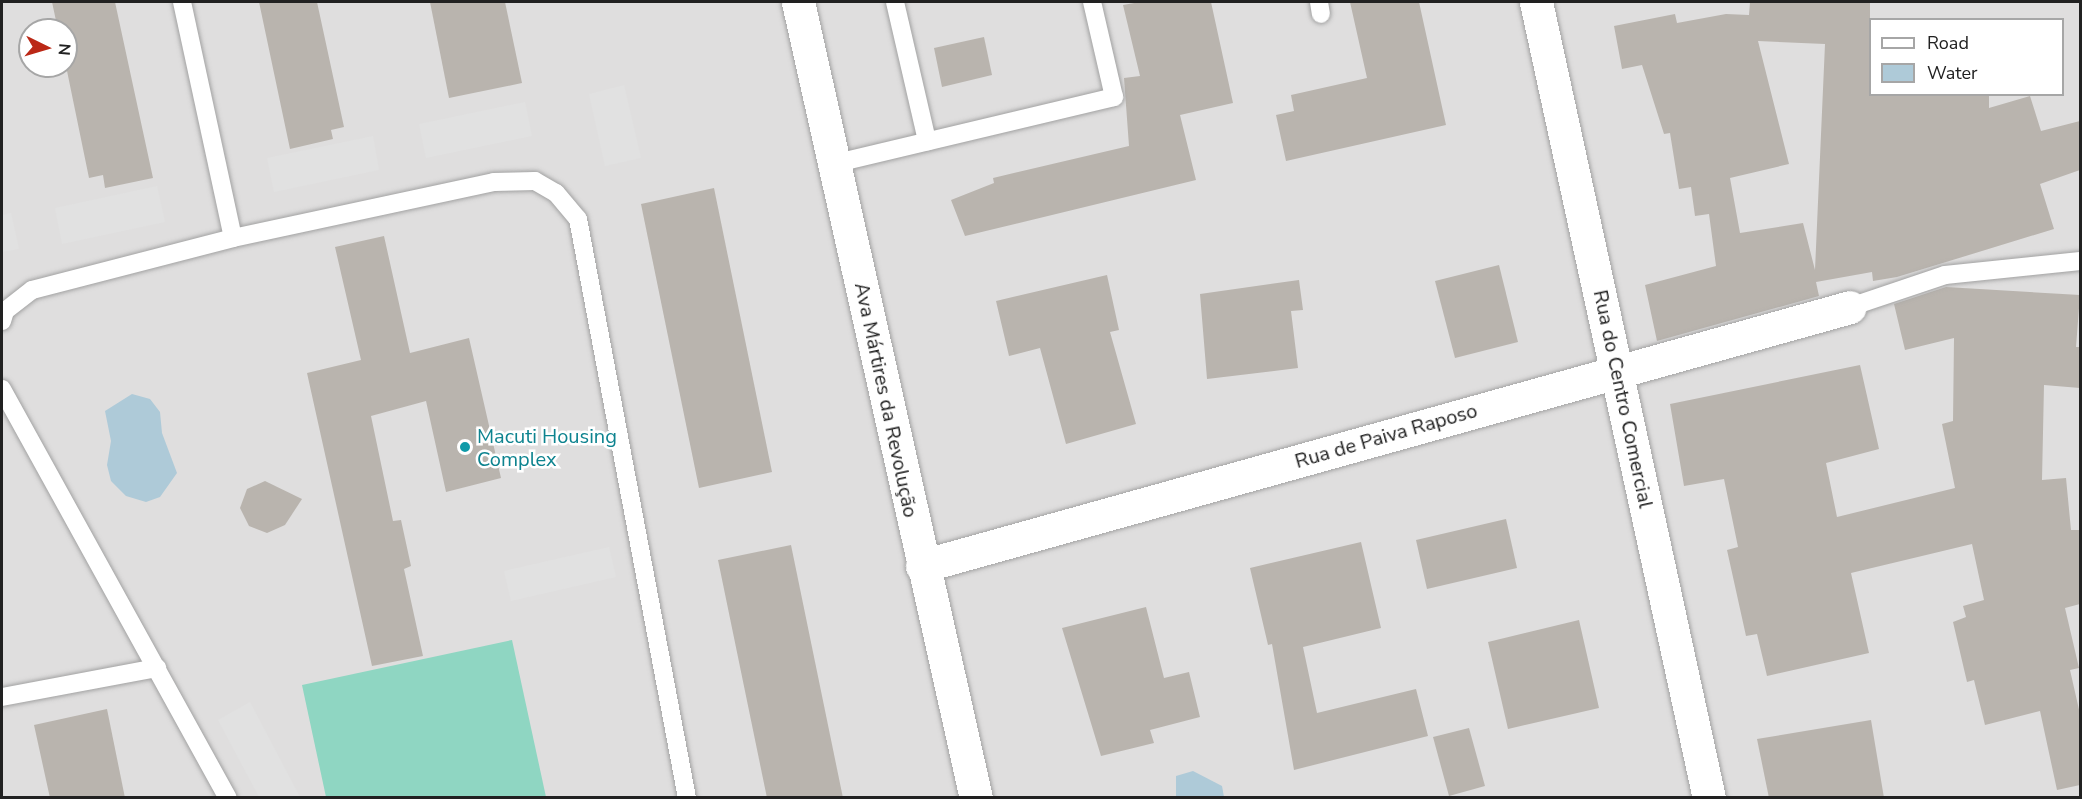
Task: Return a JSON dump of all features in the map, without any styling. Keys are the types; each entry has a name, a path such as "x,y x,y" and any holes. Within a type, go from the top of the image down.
{"street":[{"name":"Ava Mártires da Revolução","path":"798,2 922,566 976,798"},
{"name":"Rua do Centro Comercial","path":"1536,2 1709,798"},
{"name":"Rua de Paiva Raposo","path":"922,566 1850,307"}],"lane":[{"path":"182,2 233,238"},
{"path":"895,2 927,141"},
{"path":"833,164 1114,97 1092,2"},
{"path":"2,321 5,311 32,290 233,238 494,182 535,181 556,194 578,219 687,798"},
{"path":"1850,307 1945,275 2080,261"},
{"path":"2,389 228,798"},
{"path":"2,697 158,668"}],"shaded area":[{"path":"2,2 2080,2 2080,797 2,797"},
{"path":"624,85 641,158 605,166 589,94"},
{"path":"525,102 532,136 426,158 419,124"},
{"path":"373,136 379,170 274,192 267,158"},
{"path":"157,186 165,222 62,244 55,208"},
{"path":"11,213 19,249 2,252 2,215"},
{"path":"609,547 616,577 511,601 504,571"},
{"path":"250,702 300,797 259,797 218,720"}],"green space":[{"path":"512,640 546,797 326,797 302,685"}],"water":[{"path":"132,394 150,399 160,412 162,433 177,473 160,497 146,502 126,496 111,481 107,465 111,441 105,411"},
{"path":"1193,771 1222,786 1224,797 1176,797 1176,776"}],"building":[{"path":"52,2 115,2 153,178 105,188 103,175 89,178 68,78 78,78 78,18 55,18"},
{"path":"259,2 317,2 344,127 331,130 333,139 290,149"},
{"path":"430,2 505,2 522,83 449,98"},
{"path":"1140,2 1211,2 1233,103 1180,115 1196,180 965,236 951,200 994,183 993,178 1129,146 1124,78 1140,76 1123,5"},
{"path":"1350,2 1419,2 1446,125 1286,161 1276,115 1294,111 1291,95 1367,78"},
{"path":"1750,2 1870,2 1869,96 1989,96 1989,108 2030,96 2041,131 2080,121 2080,170 2040,184 2054,229 1897,277 1873,281 1872,272 1816,282 1819,296 1657,341 1645,285 1716,266 1709,214 1695,216 1691,187 1679,189 1670,133 1664,134 1642,65 1622,69 1614,26 1675,14 1677,23 1726,14 1749,15","holes":["1758,41 1825,44 1815,270 1803,223 1740,233 1730,178 1789,164"]},
{"path":"984,37 992,75 942,87 934,48"},
{"path":"714,188 772,472 699,488 641,204"},
{"name":"Macuti Housing Complex","path":"384,236 410,353 469,338 501,478 446,492 426,401 371,416 393,521 401,520 411,566 404,569 423,656 372,666 307,373 361,360 335,247"},
{"path":"1499,265 1518,342 1455,358 1435,281"},
{"path":"1107,275 1119,330 1110,332 1136,424 1066,444 1040,348 1009,356 996,301"},
{"path":"1299,280 1303,310 1291,311 1298,368 1207,379 1200,294"},
{"path":"1946,287 2080,295 2076,347 2080,347 2080,388 2044,385 2042,480 2066,478 2071,530 2080,530 2080,604 2065,608 2079,668 2070,670 2080,714 2080,785 2057,790 2040,711 1985,725 1974,680 1967,682 1953,622 1966,617 1963,606 1984,600 1972,544 1851,573 1869,653 1767,676 1757,634 1746,636 1727,550 1738,547 1724,479 1684,486 1670,404 1860,365 1879,449 1826,463 1837,517 1955,488 1942,424 1953,421 1954,338 1905,350 1894,304"},
{"path":"265,481 302,499 285,525 267,533 249,526 240,508 247,489"},
{"path":"1506,519 1517,568 1427,589 1416,540"},
{"path":"1361,542 1381,628 1303,647 1317,713 1416,689 1428,736 1294,770 1272,644 1268,645 1250,568"},
{"path":"791,545 843,798 767,798 718,560"},
{"path":"1146,607 1164,678 1189,672 1200,717 1150,730 1154,743 1101,756 1062,628"},
{"path":"1579,620 1599,708 1508,729 1488,642"},
{"path":"107,709 125,798 50,798 34,725"},
{"path":"1871,720 1884,798 1769,798 1757,739"},
{"path":"1469,728 1485,786 1449,796 1433,737"}],"place":[{"name":"Macuti Housing Complex","path":"465,447"}]}
